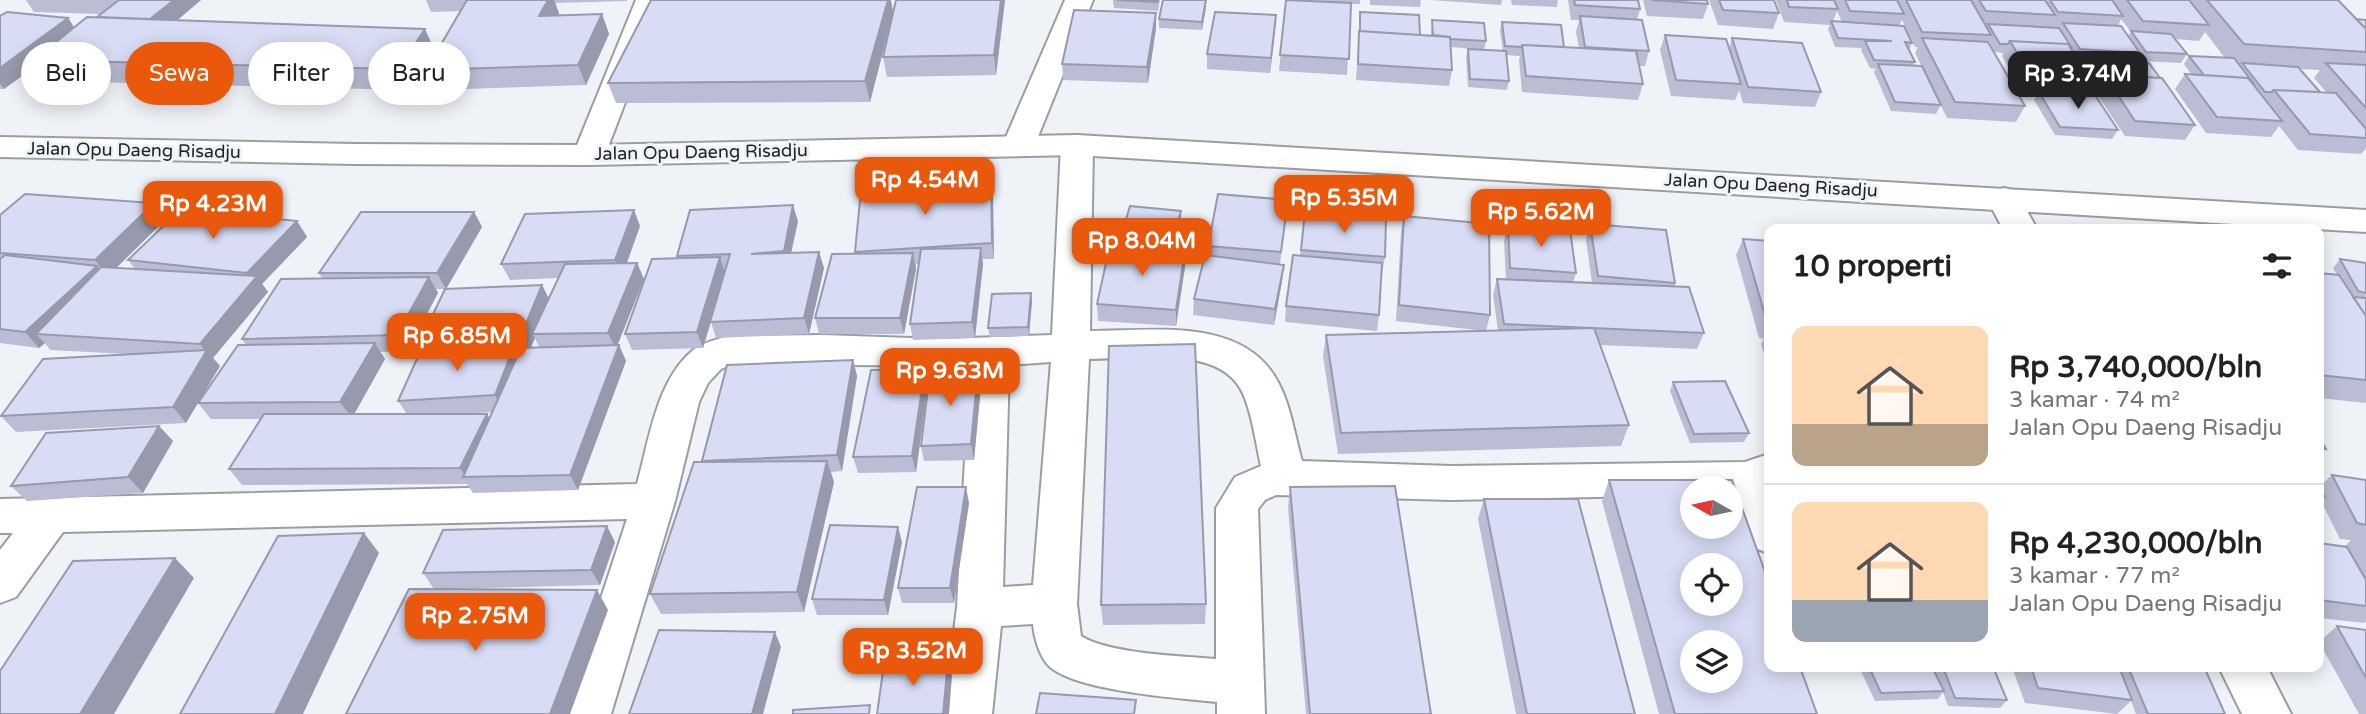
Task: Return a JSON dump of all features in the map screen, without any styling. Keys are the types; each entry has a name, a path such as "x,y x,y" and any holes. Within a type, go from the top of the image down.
{"street":[{"path":"589,155 650,0"},
{"path":"1019,144 1079,0"},
{"name":"Jalan Opu Daeng Risadju","path":"0,147 355,154 589,155 1019,144 1077,145 2366,221"},
{"path":"1077,145 1057,347 1048,605 1063,650 1076,659 1241,699 1237,508 1245,492 1258,482 1285,477 1451,483 1757,474 1764,510"},
{"path":"2004,199 2017,224"},
{"path":"587,714 654,501 678,402 693,375 707,359 727,350 941,354 1057,347 1185,345 1219,351 1244,364 1261,387 1285,477"},
{"path":"968,714 984,606 997,350"},
{"path":"0,516 654,501"},
{"path":"0,584 50,516"},
{"path":"984,606 1048,605"},
{"path":"2246,672 2267,714"}],"building":[{"path":"119,0 174,0 150,19 97,17"},
{"path":"467,0 548,0 539,16 602,14 578,65 470,69 470,42 442,42"},
{"path":"651,0 888,0 865,81 608,83"},
{"path":"896,0 1001,0 994,55 883,57"},
{"path":"1117,0 1158,0 1157,2"},
{"path":"1163,0 1206,0 1202,22 1159,19"},
{"path":"1286,0 1351,3 1349,59 1280,55"},
{"path":"1574,0 1638,0 1640,9 1575,5"},
{"path":"1651,0 1707,0 1708,4"},
{"path":"1719,0 1774,0 1779,13 1723,10"},
{"path":"1787,0 1834,0 1838,9 1789,7"},
{"path":"1845,0 1897,0 1904,14 1850,11"},
{"path":"1906,0 1971,0 1991,35 1922,32"},
{"path":"1979,0 2045,0 2055,15 1986,11"},
{"path":"2050,0 2112,0 2123,16 2058,12"},
{"path":"2127,0 2189,0 2209,25 2143,21"},
{"path":"2207,0 2338,0 2366,29 2366,52 2244,44"},
{"path":"1074,10 1156,13 1147,67 1062,64"},
{"path":"7,12 68,18 35,42 21,42 21,53 0,68 0,16"},
{"path":"1215,12 1276,15 1271,58 1207,54"},
{"path":"1360,12 1419,15 1420,35 1360,31"},
{"path":"1580,16 1642,20 1649,51 1585,47"},
{"path":"87,17 425,29 416,42 368,42 368,68 354,68 354,42 248,42 248,65 234,65 234,42 125,42 125,62 111,62 111,42 56,42"},
{"path":"2356,19 2366,20 2366,29"},
{"path":"1432,20 1484,23 1486,41 1433,35"},
{"path":"1831,21 1904,26 1912,43 1905,42 1915,62 1874,60 1865,41 1892,41 1838,38"},
{"path":"1502,22 1561,25 1564,47 1505,46"},
{"path":"2063,23 2121,26 2140,53 2080,49"},
{"path":"1988,24 2059,28 2072,48 2068,44 2010,41 2008,44 2000,44"},
{"path":"1359,31 1450,37 1452,70 1358,64"},
{"path":"2131,31 2171,34 2187,54 2146,52"},
{"path":"1665,35 1726,39 1741,84 1676,80"},
{"path":"1732,38 1802,43 1821,92 1748,87"},
{"path":"1922,38 1988,42 2025,106 1955,102"},
{"path":"2010,41 2068,44 2095,84 2034,81"},
{"path":"1522,45 1636,51 1643,84 1526,76"},
{"path":"1468,49 1506,51 1509,81 1470,79"},
{"path":"2189,56 2234,58 2254,84 2248,78 2204,75"},
{"path":"2079,58 2149,63 2160,78 2104,74 2101,79 2093,79"},
{"path":"2242,63 2298,67 2320,92 2265,92"},
{"path":"2326,63 2366,65 2366,108"},
{"path":"1878,64 1922,66 1941,105 1895,102"},
{"path":"2104,74 2162,78 2195,125 2135,121"},
{"path":"2185,74 2248,78 2282,121 2217,117"},
{"path":"2274,90 2336,93 2366,129 2366,138 2310,134"},
{"path":"2039,92 2095,95 2118,130 2060,127"},
{"path":"991,182 992,243 855,252 861,190"},
{"path":"25,194 154,203 95,260 0,253 0,215"},
{"path":"1218,194 1288,200 1281,252 1208,246"},
{"path":"793,205 784,251 751,254 819,252 804,318 710,322 730,254 677,256 690,210"},
{"path":"1130,206 1181,211 1171,250 1118,246"},
{"path":"181,209 297,221 247,273 128,260"},
{"path":"634,210 615,260 501,264 525,214"},
{"path":"361,212 474,212 437,273 319,273"},
{"path":"1305,212 1386,219 1385,257 1301,250"},
{"path":"1404,216 1489,224 1490,315 1399,305"},
{"path":"1590,224 1666,230 1675,283 1598,276"},
{"path":"1508,225 1570,230 1576,273 1510,268"},
{"path":"1743,239 1764,241 1764,312"},
{"path":"1110,245 1185,250 1176,310 1097,304"},
{"path":"981,248 972,322 910,324 921,249"},
{"path":"913,253 900,318 815,318 832,254"},
{"path":"5,255 97,266 25,332 0,329 0,259"},
{"path":"1205,255 1284,265 1275,309 1194,299"},
{"path":"1293,255 1382,263 1379,315 1286,306"},
{"path":"720,257 697,332 625,334 652,259"},
{"path":"2340,259 2366,263 2366,293 2358,291"},
{"path":"637,263 608,333 532,334 565,264"},
{"path":"101,267 257,276 200,344 36,334"},
{"path":"2324,274 2339,275 2366,316 2366,380 2324,376"},
{"path":"429,277 397,335 242,339 281,279"},
{"path":"1497,279 1689,287 1704,333 1504,324"},
{"path":"542,285 520,338 420,342 445,289"},
{"path":"1031,293 1028,327 988,328 992,294"},
{"path":"2353,297 2366,298 2366,316"},
{"path":"1594,328 1629,425 1341,433 1326,335"},
{"path":"375,343 340,402 198,403 238,345"},
{"path":"515,344 495,395 398,401 421,350"},
{"path":"1195,344 1206,604 1101,605 1109,346"},
{"path":"619,345 570,475 463,477 521,348"},
{"path":"207,350 173,407 1,416 43,359"},
{"path":"853,360 837,455 702,461 727,365"},
{"path":"925,369 912,456 853,457 871,370"},
{"path":"978,370 971,444 921,446 930,372"},
{"path":"1725,381 1749,433 1694,434 1673,382"},
{"path":"264,414 487,414 460,468 229,469"},
{"path":"159,426 128,477 11,486 46,433"},
{"path":"827,461 797,592 650,594 694,462"},
{"path":"2332,475 2366,480 2366,525 2357,523"},
{"path":"1609,480 1680,480 1680,539 1743,539 1743,511 1764,569 1764,672 1802,672 1817,714 1675,714"},
{"path":"1395,486 1431,714 1310,714 1290,487"},
{"path":"917,487 966,487 950,588 898,588"},
{"path":"1484,499 1578,499 1635,714 1527,714"},
{"path":"830,525 898,527 884,600 812,599"},
{"path":"607,526 591,570 423,573 443,530"},
{"path":"364,533 275,714 180,714 278,536"},
{"path":"2324,544 2347,547 2366,580 2366,606 2324,601"},
{"path":"175,558 80,714 0,714 0,671 73,561"},
{"path":"409,589 597,590 550,714 346,714"},
{"path":"2337,626 2366,630 2366,678"},
{"path":"659,630 775,632 752,714 629,714"},
{"path":"948,661 943,714 877,714 884,664"},
{"path":"1871,672 1934,672 1944,691 1881,693"},
{"path":"1945,672 1995,672 2007,700 1955,698"},
{"path":"2033,672 2121,672 2132,700 2038,688"},
{"path":"2130,672 2206,672 2225,714 2148,714"},
{"path":"1040,693 1136,700 1134,714 1036,714"},
{"path":"870,705 869,714 793,714 793,710"}]}
